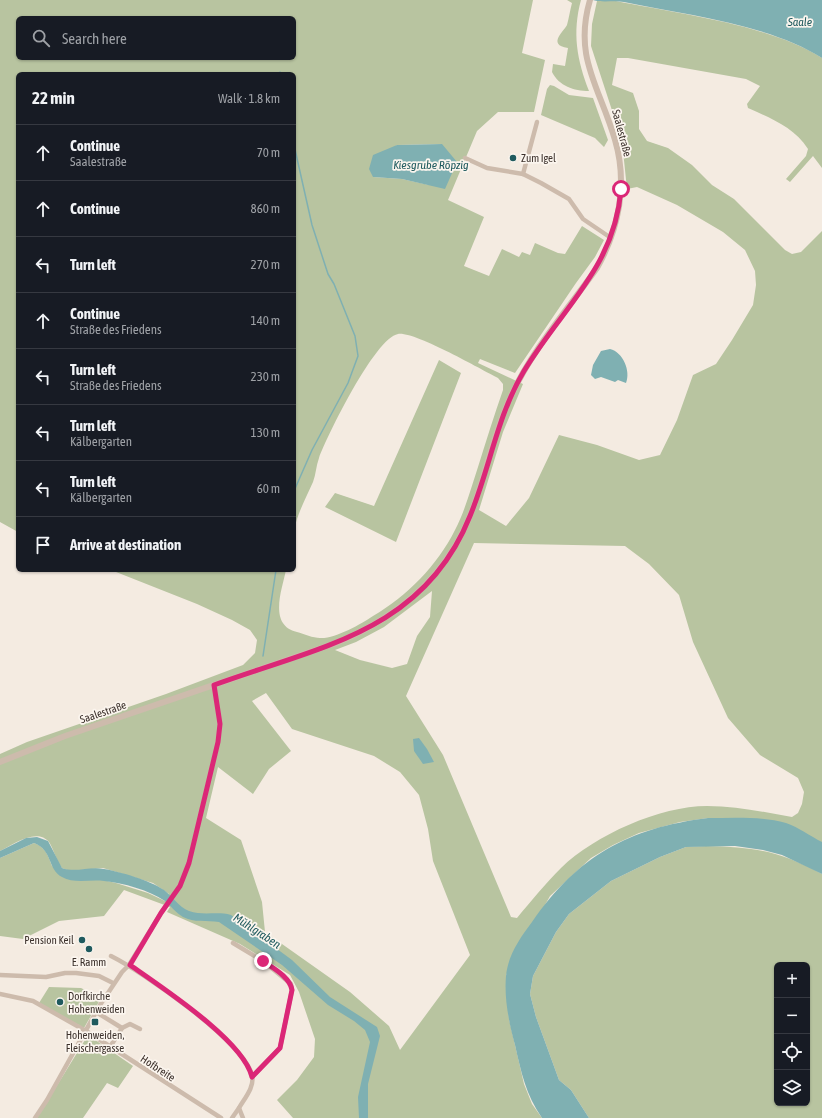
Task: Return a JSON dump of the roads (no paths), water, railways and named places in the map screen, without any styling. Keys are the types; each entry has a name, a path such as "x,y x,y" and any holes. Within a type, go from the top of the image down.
{"street":[{"name":"Saalestraße","path":"0,762 65,736 336,643 361,633 401,608 430,581 450,554 470,517 500,424 514,389 538,351 597,268 612,238 620,201 619,158 611,125 587,62 584,50 584,25 590,0"},
{"path":"523,174 538,122"},
{"path":"465,158 487,168 523,174 569,199 584,219 612,238"},
{"path":"35,1118 113,983 130,965 167,905 176,894 184,878 189,863 218,742 220,724 214,685"},
{"path":"233,943 263,961 291,984 292,990 280,1048 252,1077"},
{"path":"111,956 130,965 213,1027 247,1064 252,1077 251,1086 232,1118"},
{"path":"0,974 46,977 76,973 99,976 113,983"},
{"name":"Hofbreite","path":"0,994 33,1001 86,1031 221,1118"},
{"path":"96,1012 122,1028"},
{"path":"110,1047 122,1028 130,1024 140,1029"},
{"path":"239,1108 243,1118"}],"water":[{"name":"Saale","path":"593,0 822,0 822,58 801,46 777,37 726,22 624,2"},
{"name":"Kiesgrube Röpzig","path":"442,144 457,162 445,189 402,179 373,177 369,169 373,155 397,145"},
{"path":"610,349 619,354 625,363 627,368 626,383 618,380 615,382 601,377 595,379 591,375 593,365 601,351"},
{"path":"419,738 434,762 423,764 414,751 413,739"},
{"path":"708,818 767,819 786,823 795,827 822,842 822,874 782,855 763,850 735,846 686,847 660,857 611,881 569,914 556,932 533,976 530,994 536,1017 559,1080 571,1090 589,1118 542,1118 532,1101 525,1083 508,1011 506,976 509,961 515,947 549,899 568,879 607,849 629,838 653,829"},
{"path":"37,837 48,841 62,868 72,870 98,868 126,874 158,886 167,892 182,907 189,911 231,915 292,960 330,997 377,1027 380,1036 368,1084 368,1118 359,1118 358,1097 370,1042 365,1030 354,1021 328,1005 282,965 219,922 187,919 180,915 165,901 144,890 128,885 104,881 77,881 62,877 57,874 44,850 34,843 0,858 0,851 26,838"}],"waterway":[{"path":"296,154 312,225 328,274 334,284 355,336 358,356 348,383 312,450 296,486"},
{"path":"263,656 276,572"}],"place":[{"name":"Zum Igel","path":"513,158"},
{"name":"Pension Keil","path":"82,940"},
{"name":"E. Ramm","path":"89,949"},
{"name":"Dorfkirche Hohenweiden","path":"60,1002"},
{"name":"Hohenweiden, Fleischergasse","path":"95,1022"}],"water label":[{"name":"Mühlgraben","path":"257,931"}]}
